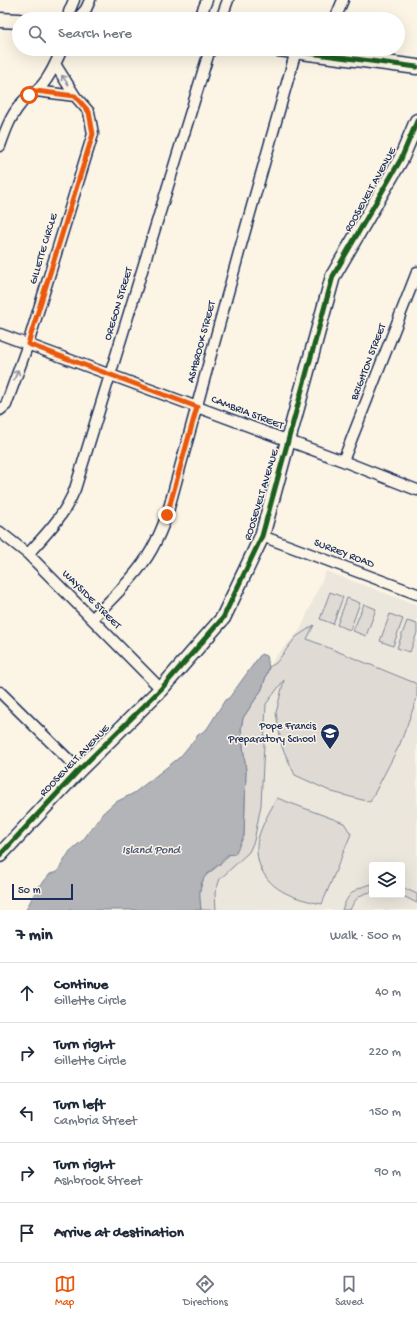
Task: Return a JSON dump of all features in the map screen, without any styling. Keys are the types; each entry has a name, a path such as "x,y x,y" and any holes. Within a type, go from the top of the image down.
{"street":[{"path":"69,12 74,0"},
{"path":"83,12 90,0"},
{"path":"202,12 206,0"},
{"path":"224,12 228,0"},
{"path":"338,12 342,0"},
{"path":"0,20 12,21"},
{"path":"0,146 15,111 29,95 36,91 46,80 59,56"},
{"name":"OREGON STREET","path":"28,554 61,516 72,495 208,56"},
{"name":"ASHBROOK STREET","path":"92,619 131,578 146,559 156,542 165,520 174,493 241,245 295,56"},
{"path":"347,56 417,67"},
{"name":"GILLETTE CIRCLE","path":"0,410 6,404 28,344 93,134 89,112 75,96 56,64"},
{"path":"36,91 75,96"},
{"name":"ROOSEVELT AVENUE","path":"0,854 79,770 161,688 223,618 262,536 333,276 401,159 417,121"},
{"name":"BRIGHTON STREET","path":"343,461 417,272"},
{"name":"CAMBRIA STREET","path":"0,334 288,442 343,461 417,490"},
{"name":"WAYSIDE STREET","path":"0,532 28,554 161,688"},
{"name":"SURREY ROAD","path":"262,536 417,594"},
{"path":"0,692 79,770"}],"shaded area":[{"name":"Pope Francis Preparatory School","path":"326,571 417,605 417,910 201,910 227,855 244,836 246,771 241,729 262,689 274,658 300,630"},
{"path":"330,592 343,597 333,624 320,619"},
{"path":"347,598 360,603 350,630 337,625"},
{"path":"364,604 376,609 366,636 353,631"},
{"path":"390,614 403,619 393,646 380,641"},
{"path":"407,621 417,624 417,633 410,652 397,648"},
{"path":"314,625 307,639 415,683 417,686 417,698 400,744 370,802 332,792 295,775 282,747 276,713 284,680 266,704 261,805 254,841 249,852 220,879 215,893 216,910 201,910 199,893 204,877 224,861 244,836 246,771 241,729 243,718 262,689 269,667 276,663 296,637"},
{"path":"277,798 344,823 351,834 322,904 303,900 285,893 270,882 260,866 257,853 258,839 264,823"},
{"path":"369,885 369,893 361,895 353,903 350,910 342,910 350,895 361,887"},
{"path":"405,888 417,894 417,903 405,897"}],"water":[{"name":"Island Pond","path":"261,654 266,656 269,667 262,689 243,718 241,729 246,771 244,836 235,854 227,855 222,862 204,878 200,890 201,910 26,910 38,886 41,885 50,874 57,872 70,851 83,840 103,813 114,803 134,793 180,757 198,735 207,729 225,700 229,698"}],"cycle path":[{"path":"332,56 417,67"},
{"path":"0,855 79,770 161,689 223,618 262,536 333,276 401,159 417,121"}],"place":[{"name":"Pope Francis Preparatory School","path":"330,750"}],"route":[{"path":"29,95 36,91 75,96 89,112 93,134 28,344 197,407 167,515"}]}
